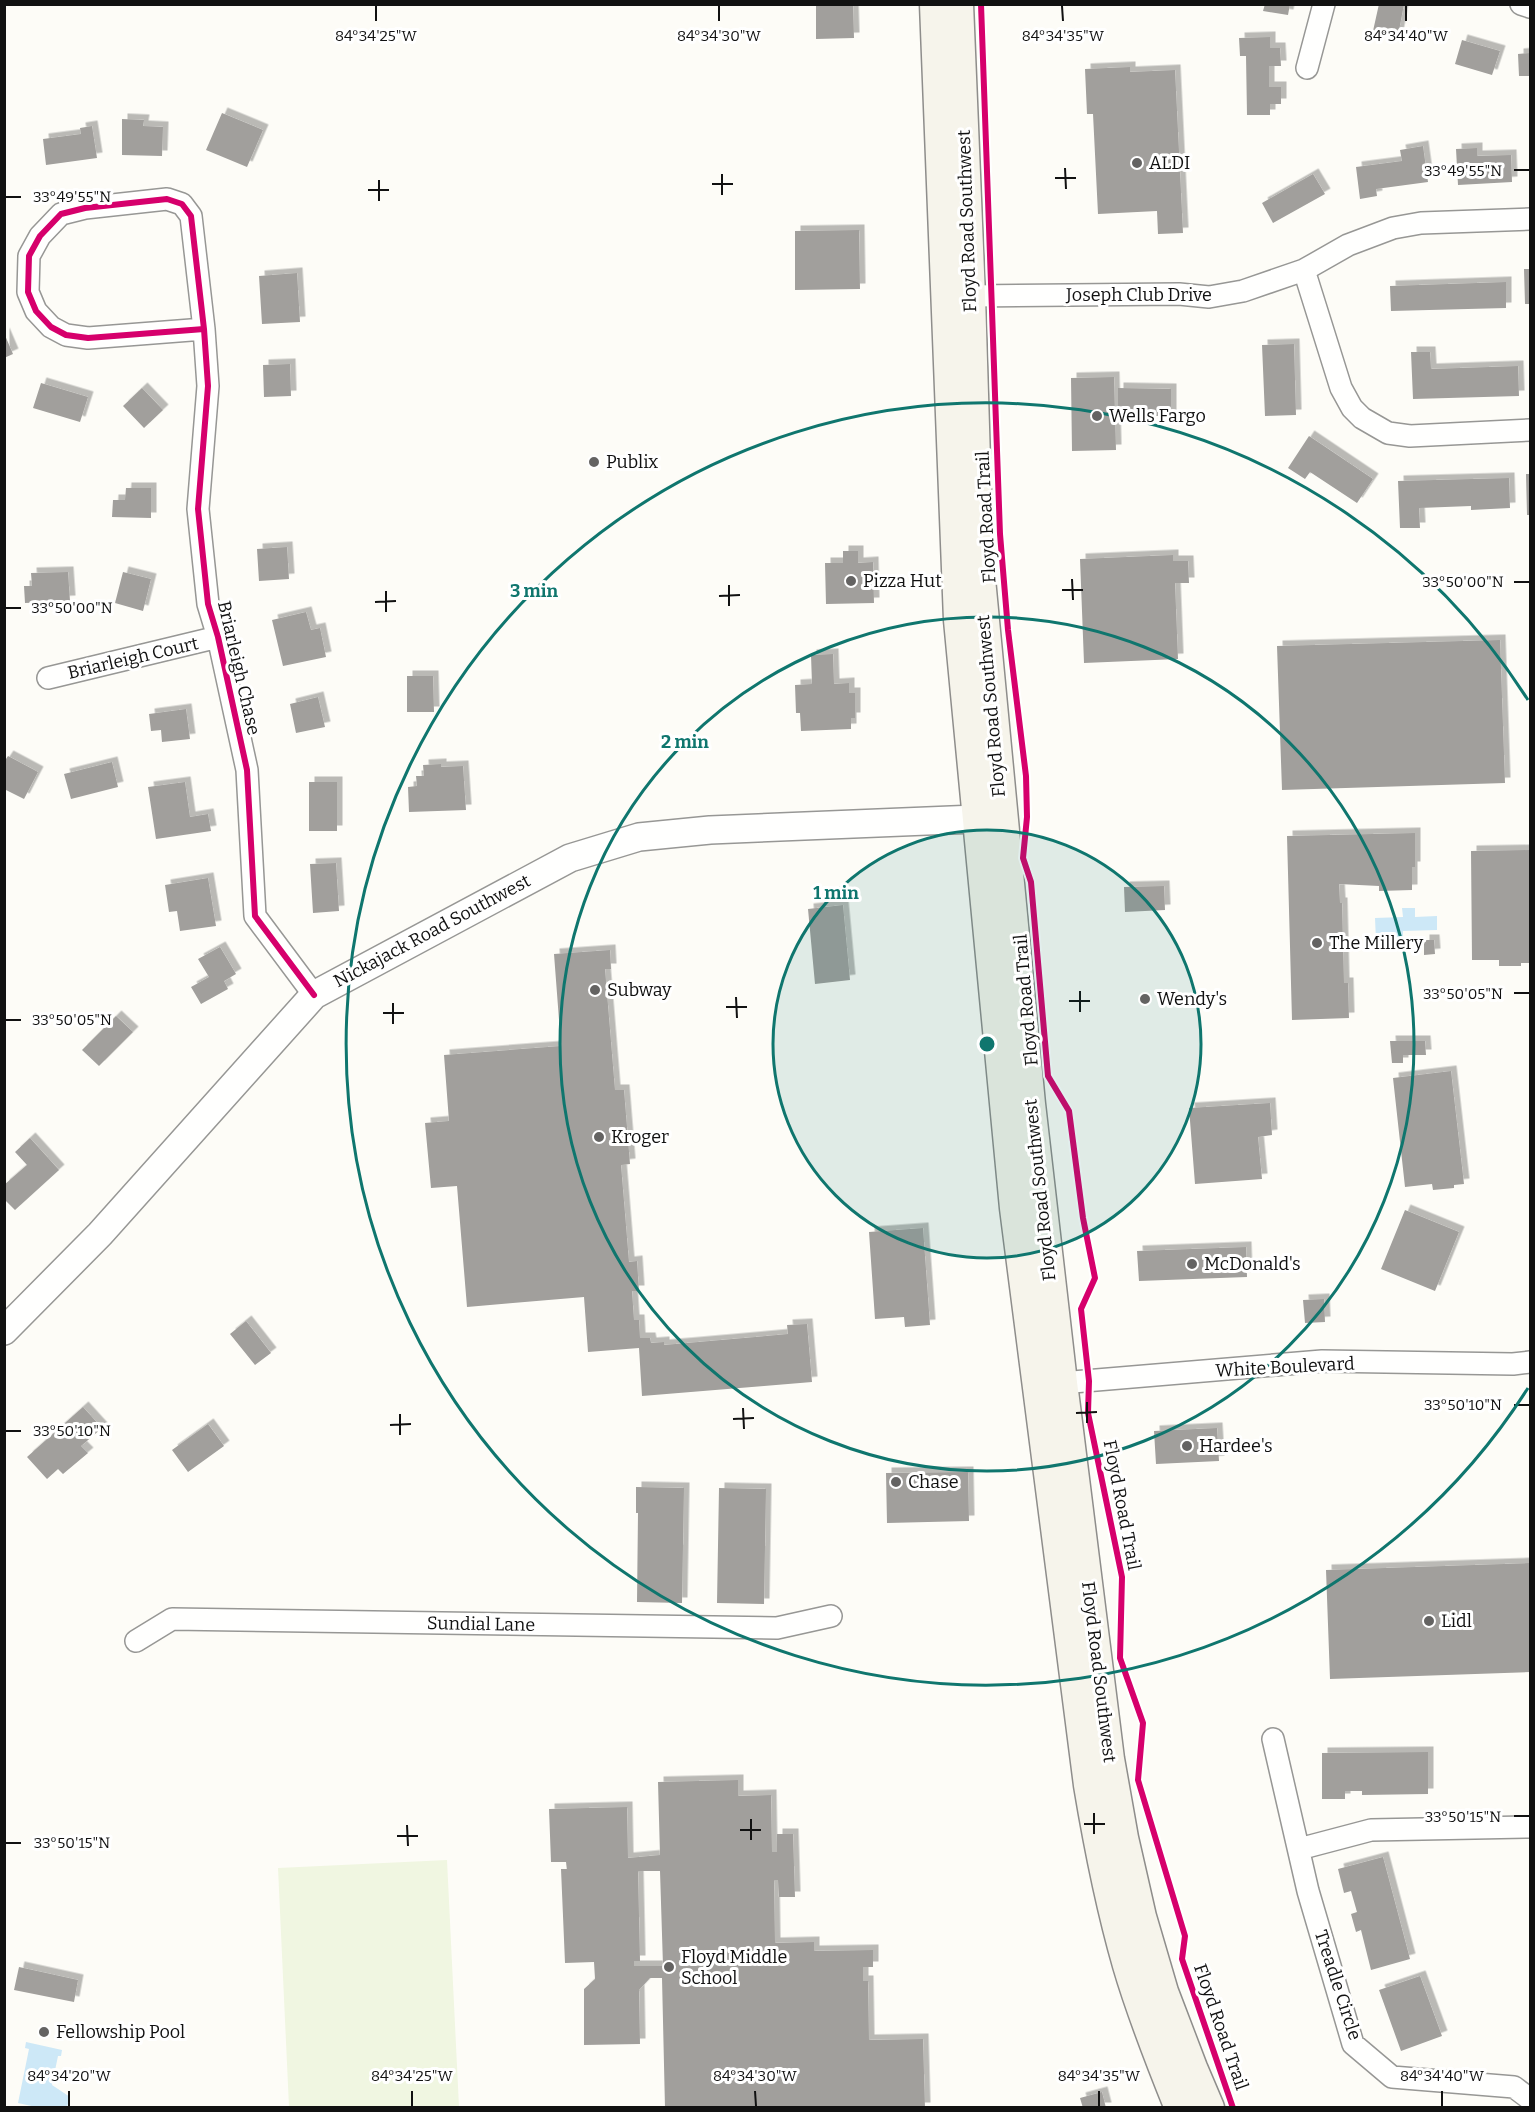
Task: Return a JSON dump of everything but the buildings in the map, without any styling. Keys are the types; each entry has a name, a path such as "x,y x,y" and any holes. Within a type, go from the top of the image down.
{"main road":[{"name":"Floyd Road Southwest","path":"935,4 958,609 1030,1104 1050,1383 1087,1773 1098,1839 1128,1967 1180,2108"},
{"name":"Floyd Road Southwest","path":"957,4 990,819"},
{"name":"Floyd Road Southwest","path":"1050,1383 1123,1838 1141,1917 1163,1992 1209,2108"}],"street":[{"path":"1307,68 1324,4"},
{"path":"1521,4 1530,7"},
{"name":"Briarleigh Chase","path":"204,329 88,338 66,335 51,327 36,311 28,292 29,256 40,236 62,214 85,208 167,199 182,204 191,216 204,329 208,386 198,508 208,604 218,637 247,770 255,916 314,995"},
{"name":"Joseph Club Drive","path":"970,296 1179,294 1209,297 1243,291 1304,270 1348,245 1393,228 1421,223 1530,219"},
{"path":"1304,270 1341,388 1352,408 1362,418 1388,433 1410,436 1530,430"},
{"name":"Briarleigh Court","path":"48,678 218,637"},
{"name":"Nickajack Road Southwest","path":"4,1331 99,1234 314,995 570,858 639,837 710,830 990,819"},
{"name":"White Boulevard","path":"1050,1383 1322,1361 1513,1364 1530,1362"},
{"name":"Sundial Lane","path":"136,1641 171,1619 777,1628 831,1616"},
{"name":"Treadle Circle","path":"1273,1739 1308,1892 1353,2044 1392,2077 1514,2087 1530,2100"},
{"path":"1299,1849 1371,1830 1530,1827"}],"green space":[{"path":"447,1860 459,2107 289,2107 278,1868"}],"water":[{"path":"1402,908 1415,908 1415,917 1437,916 1437,930 1403,931 1403,941 1376,941 1375,918 1403,917"},
{"path":"26,2042 62,2050 61,2056 58,2056 52,2085 70,2097 67,2107 36,2107 18,2103 29,2049 25,2048"}],"cycle path":[{"name":"Floyd Road Trail","path":"981,4 1000,534 1008,630 1026,776 1027,817 1023,858 1031,882 1048,1076 1069,1111 1083,1218 1095,1278 1081,1309 1089,1381 1088,1413 1122,1577 1120,1658 1143,1723 1138,1780 1185,1936 1182,1959 1233,2108"},
{"path":"204,329 88,338 66,335 51,327 36,311 28,292 29,256 40,236 61,214 85,208 167,199 182,204 191,216 204,329 208,386 198,509 208,604 218,637 247,770 255,916 314,995"}],"place":[{"name":"ALDI","path":"1137,163"},
{"name":"Wells Fargo","path":"1097,416"},
{"name":"Publix","path":"594,462"},
{"name":"Pizza Hut","path":"851,581"},
{"name":"The Millery","path":"1317,943"},
{"name":"Subway","path":"595,990"},
{"name":"Wendy's","path":"1145,999"},
{"name":"Kroger","path":"599,1137"},
{"name":"McDonald's","path":"1192,1264"},
{"name":"Hardee's","path":"1187,1446"},
{"name":"Chase","path":"896,1482"},
{"name":"Lidl","path":"1429,1621"},
{"name":"Floyd Middle School","path":"669,1967"},
{"name":"Fellowship Pool","path":"44,2032"}]}
